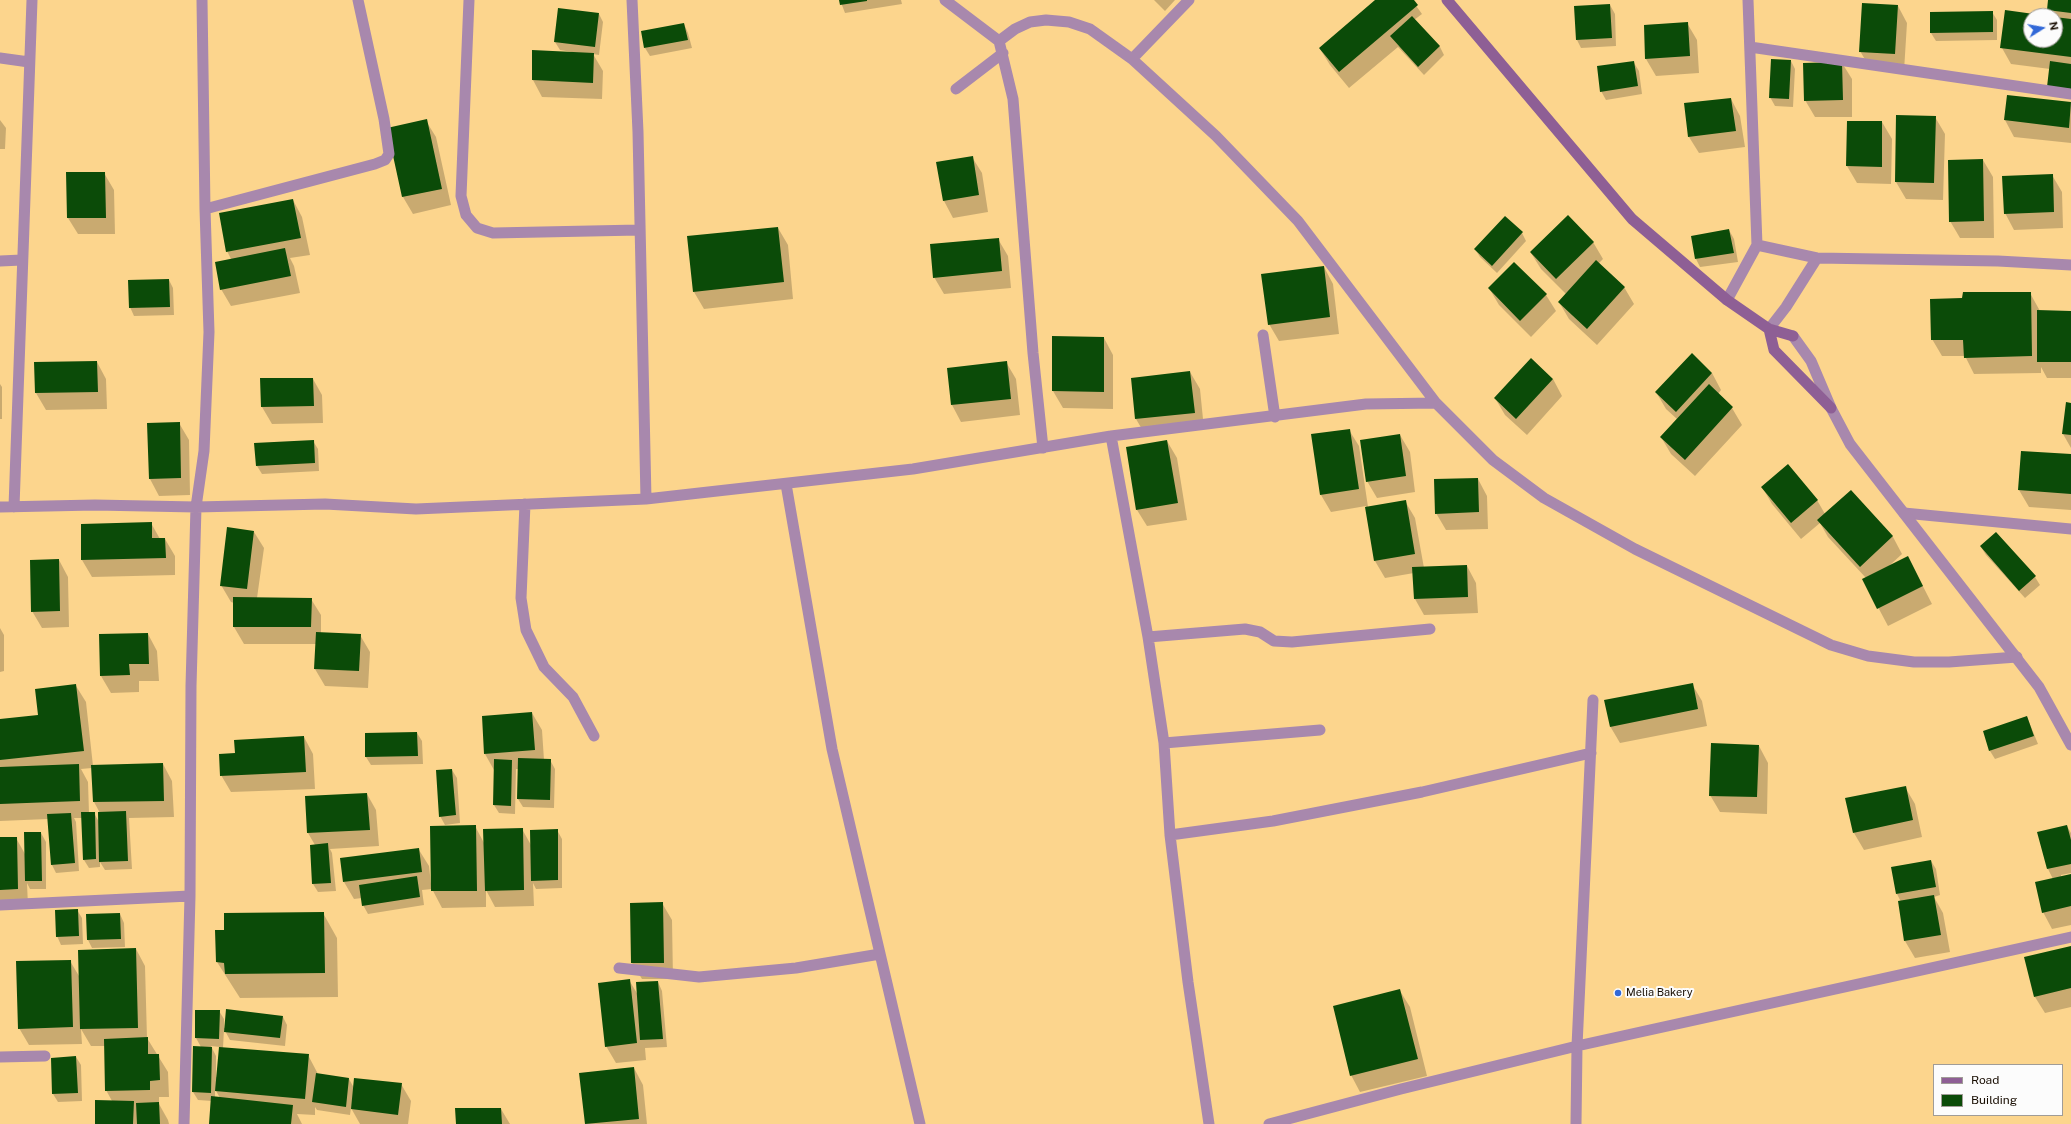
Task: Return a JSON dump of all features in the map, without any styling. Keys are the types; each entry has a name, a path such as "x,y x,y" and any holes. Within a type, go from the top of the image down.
{"main road":[{"path":"1447,0 1632,219 1727,300 1769,329 1793,336"},
{"path":"1769,329 1774,350 1831,408"}],"street":[{"path":"14,507 32,0"},
{"path":"184,1124 190,896 191,686 196,508 204,451 209,332 205,209 202,0"},
{"path":"205,209 376,164 385,160 389,154 384,119 358,0"},
{"path":"469,0 461,196 466,215 477,228 493,233 639,230"},
{"path":"632,0 638,132 646,499"},
{"path":"945,0 999,41 1003,53 1013,99 1033,353 1043,448"},
{"path":"1132,59 1188,0"},
{"path":"1727,300 1757,245 1748,0"},
{"path":"999,41 1015,29 1030,22 1046,20 1069,22 1090,29 1132,59 1216,136 1298,221 1436,403 1493,460 1544,498 1634,549 1831,645 1868,656 1914,662 1949,662 2017,657"},
{"path":"1750,47 2071,94"},
{"path":"956,89 1003,53"},
{"path":"0,58 29,62"},
{"path":"1757,245 1817,258 1998,261 2071,265"},
{"path":"1769,329 1786,307 1817,258"},
{"path":"0,261 22,260"},
{"path":"1264,335 1275,417"},
{"path":"1793,336 1811,361 1831,408 1850,444 2017,657 2039,687 2071,744"},
{"path":"0,507 95,505 196,508 325,504 416,509 646,499 913,469 1111,436 1275,417 1378,403 1436,403"},
{"path":"1111,436 1148,637 1164,743 1170,835 1188,982 1209,1124"},
{"path":"786,484 832,750 920,1124"},
{"path":"525,504 521,598 526,630 544,667 573,698 594,736"},
{"path":"1904,513 2071,529"},
{"path":"1148,637 1245,629 1260,632 1274,641 1292,642 1430,629"},
{"path":"1576,1124 1577,1046 1594,700"},
{"path":"1164,743 1320,730"},
{"path":"1170,835 1273,821 1422,792 1591,753"},
{"path":"0,905 190,896"},
{"path":"1269,1124 1401,1089 1577,1046 2071,937"},
{"path":"619,968 699,977 796,968 880,954"},
{"path":"0,1057 45,1056"}],"building":[{"path":"839,0 867,0 867,1 840,5"},
{"path":"1375,0 1414,0 1418,5 1339,72 1319,48"},
{"path":"2048,0 2071,0 2071,13 2063,12 2063,8 2047,8"},
{"path":"1862,3 1898,5 1895,54 1859,52"},
{"path":"1610,4 1612,38 1576,40 1574,6"},
{"path":"558,8 599,13 595,47 554,42"},
{"path":"2005,10 2023,12 2023,48 2063,48 2063,18 2071,19 2071,57 2000,48"},
{"path":"1993,11 1993,32 1930,33 1930,12"},
{"path":"1412,16 1440,46 1418,67 1390,36"},
{"path":"1688,22 1690,56 1645,59 1644,25"},
{"path":"684,23 688,40 644,48 641,31"},
{"path":"532,50 594,53 593,83 532,80"},
{"path":"1771,59 1791,60 1789,99 1769,98"},
{"path":"1634,61 1638,86 1600,92 1597,66"},
{"path":"2050,61 2071,64 2071,89 2047,87"},
{"path":"1842,62 1843,100 1804,101 1803,63"},
{"path":"2007,95 2071,102 2069,128 2004,120"},
{"path":"1731,98 1736,131 1688,137 1684,103"},
{"path":"1896,115 1936,116 1934,183 1895,182"},
{"path":"427,119 442,189 402,197 387,128"},
{"path":"1847,121 1882,121 1882,167 1846,166"},
{"path":"973,156 979,195 943,201 936,162"},
{"path":"1983,159 1984,221 1949,222 1948,160"},
{"path":"66,172 105,172 106,218 67,218"},
{"path":"2053,174 2054,212 2004,214 2002,176"},
{"path":"293,199 301,238 226,252 219,213"},
{"path":"1568,215 1594,242 1556,279 1530,252"},
{"path":"1505,216 1523,232 1492,266 1474,249"},
{"path":"778,227 784,282 693,292 687,236"},
{"path":"1729,229 1734,253 1695,259 1691,236"},
{"path":"999,238 1002,271 933,278 930,244"},
{"path":"285,248 291,276 220,290 215,262"},
{"path":"1596,260 1625,287 1587,329 1558,302"},
{"path":"1514,262 1547,294 1520,321 1488,288"},
{"path":"1324,266 1330,317 1268,325 1261,274"},
{"path":"169,279 170,307 129,308 128,280"},
{"path":"1963,292 2031,292 2032,356 1964,358 1963,340 1931,340 1930,299 1962,298"},
{"path":"2037,310 2071,311 2071,362 2037,362"},
{"path":"1052,336 1104,337 1104,392 1052,391"},
{"path":"1692,353 1712,373 1676,412 1655,392"},
{"path":"1531,358 1553,379 1516,419 1494,398"},
{"path":"97,361 98,392 35,393 34,362"},
{"path":"1007,361 1011,399 951,405 947,368"},
{"path":"1190,371 1195,413 1135,419 1131,378"},
{"path":"260,378 313,378 314,406 261,407"},
{"path":"1709,384 1733,407 1685,460 1660,437"},
{"path":"2066,402 2071,403 2071,435 2062,434"},
{"path":"180,422 181,478 149,479 147,423"},
{"path":"1350,429 1359,489 1320,495 1311,434"},
{"path":"1400,434 1406,476 1366,482 1360,440"},
{"path":"314,440 315,463 256,466 254,443"},
{"path":"1167,440 1178,503 1136,510 1126,447"},
{"path":"2021,451 2071,454 2071,494 2018,490"},
{"path":"1788,464 1818,500 1791,523 1761,487"},
{"path":"1478,478 1479,512 1435,514 1434,479"},
{"path":"1851,490 1893,536 1860,567 1817,520"},
{"path":"1406,500 1415,554 1374,561 1365,507"},
{"path":"152,522 152,538 165,538 166,558 81,560 81,524"},
{"path":"227,527 254,531 247,589 220,586"},
{"path":"1996,532 2036,576 2019,591 1980,546"},
{"path":"1908,556 1923,586 1877,609 1862,579"},
{"path":"59,559 60,611 31,612 30,560"},
{"path":"1467,565 1468,597 1414,599 1412,567"},
{"path":"233,597 312,598 311,627 233,627"},
{"path":"316,632 361,634 359,671 314,669"},
{"path":"148,633 149,664 129,664 130,675 100,676 99,634"},
{"path":"1693,683 1698,709 1610,727 1604,700"},
{"path":"76,684 84,751 0,760 0,719 38,715 35,689"},
{"path":"532,712 535,750 484,754 482,716"},
{"path":"2027,716 2034,736 1989,751 1983,731"},
{"path":"417,732 418,756 365,757 365,733"},
{"path":"304,736 306,772 220,776 219,754 235,753 234,740"},
{"path":"1711,743 1759,745 1757,797 1709,796"},
{"path":"518,758 551,759 550,800 517,799"},
{"path":"494,759 512,760 511,806 493,805"},
{"path":"163,763 164,801 93,802 91,765"},
{"path":"79,764 80,801 0,804 0,767"},
{"path":"452,769 456,815 439,817 436,770"},
{"path":"1906,786 1913,820 1853,833 1845,798"},
{"path":"367,793 370,830 307,833 305,796"},
{"path":"126,811 128,861 99,862 98,812"},
{"path":"81,812 95,812 96,859 83,860"},
{"path":"71,813 75,863 51,865 47,814"},
{"path":"476,825 477,891 431,891 430,826"},
{"path":"2067,825 2071,840 2071,864 2047,869 2037,832"},
{"path":"523,828 524,890 485,891 483,829"},
{"path":"558,829 558,880 531,881 530,830"},
{"path":"24,832 41,832 42,881 25,881"},
{"path":"0,837 17,837 18,889 0,890"},
{"path":"328,843 331,883 312,884 310,845"},
{"path":"419,848 422,872 343,882 340,858"},
{"path":"1931,860 1936,887 1896,894 1891,867"},
{"path":"2071,874 2071,906 2042,913 2035,882"},
{"path":"417,876 420,897 362,906 359,885"},
{"path":"1934,895 1941,935 1904,941 1898,901"},
{"path":"663,902 664,963 631,963 630,903"},
{"path":"78,909 79,936 56,937 55,910"},
{"path":"324,912 325,973 225,974 224,963 216,962 215,930 224,930 224,913"},
{"path":"120,913 121,939 87,940 86,914"},
{"path":"2071,946 2071,988 2034,997 2024,957"},
{"path":"136,948 138,1028 80,1029 78,950"},
{"path":"71,960 73,1027 18,1029 16,961"},
{"path":"630,979 637,1043 605,1047 598,983"},
{"path":"658,981 663,1039 640,1040 636,982"},
{"path":"1400,989 1418,1059 1350,1076 1333,1006"},
{"path":"226,1009 283,1016 280,1038 224,1032"},
{"path":"195,1010 220,1010 219,1039 195,1038"},
{"path":"148,1037 148,1054 159,1054 160,1080 150,1081 150,1090 105,1091 104,1039"},
{"path":"193,1046 212,1047 211,1093 192,1092"},
{"path":"219,1047 309,1054 305,1099 215,1091"},
{"path":"76,1056 78,1093 52,1094 51,1058"},
{"path":"634,1067 639,1119 585,1124 579,1073"},
{"path":"316,1073 349,1078 346,1107 312,1102"},
{"path":"354,1078 402,1083 398,1115 351,1109"},
{"path":"211,1096 293,1105 291,1124 209,1124"},
{"path":"95,1100 134,1101 133,1124 95,1124"},
{"path":"159,1102 160,1124 137,1124 136,1103"},
{"path":"455,1108 501,1108 502,1124 456,1124"}],"place":[{"name":"Melia Bakery","path":"1618,993"}]}
